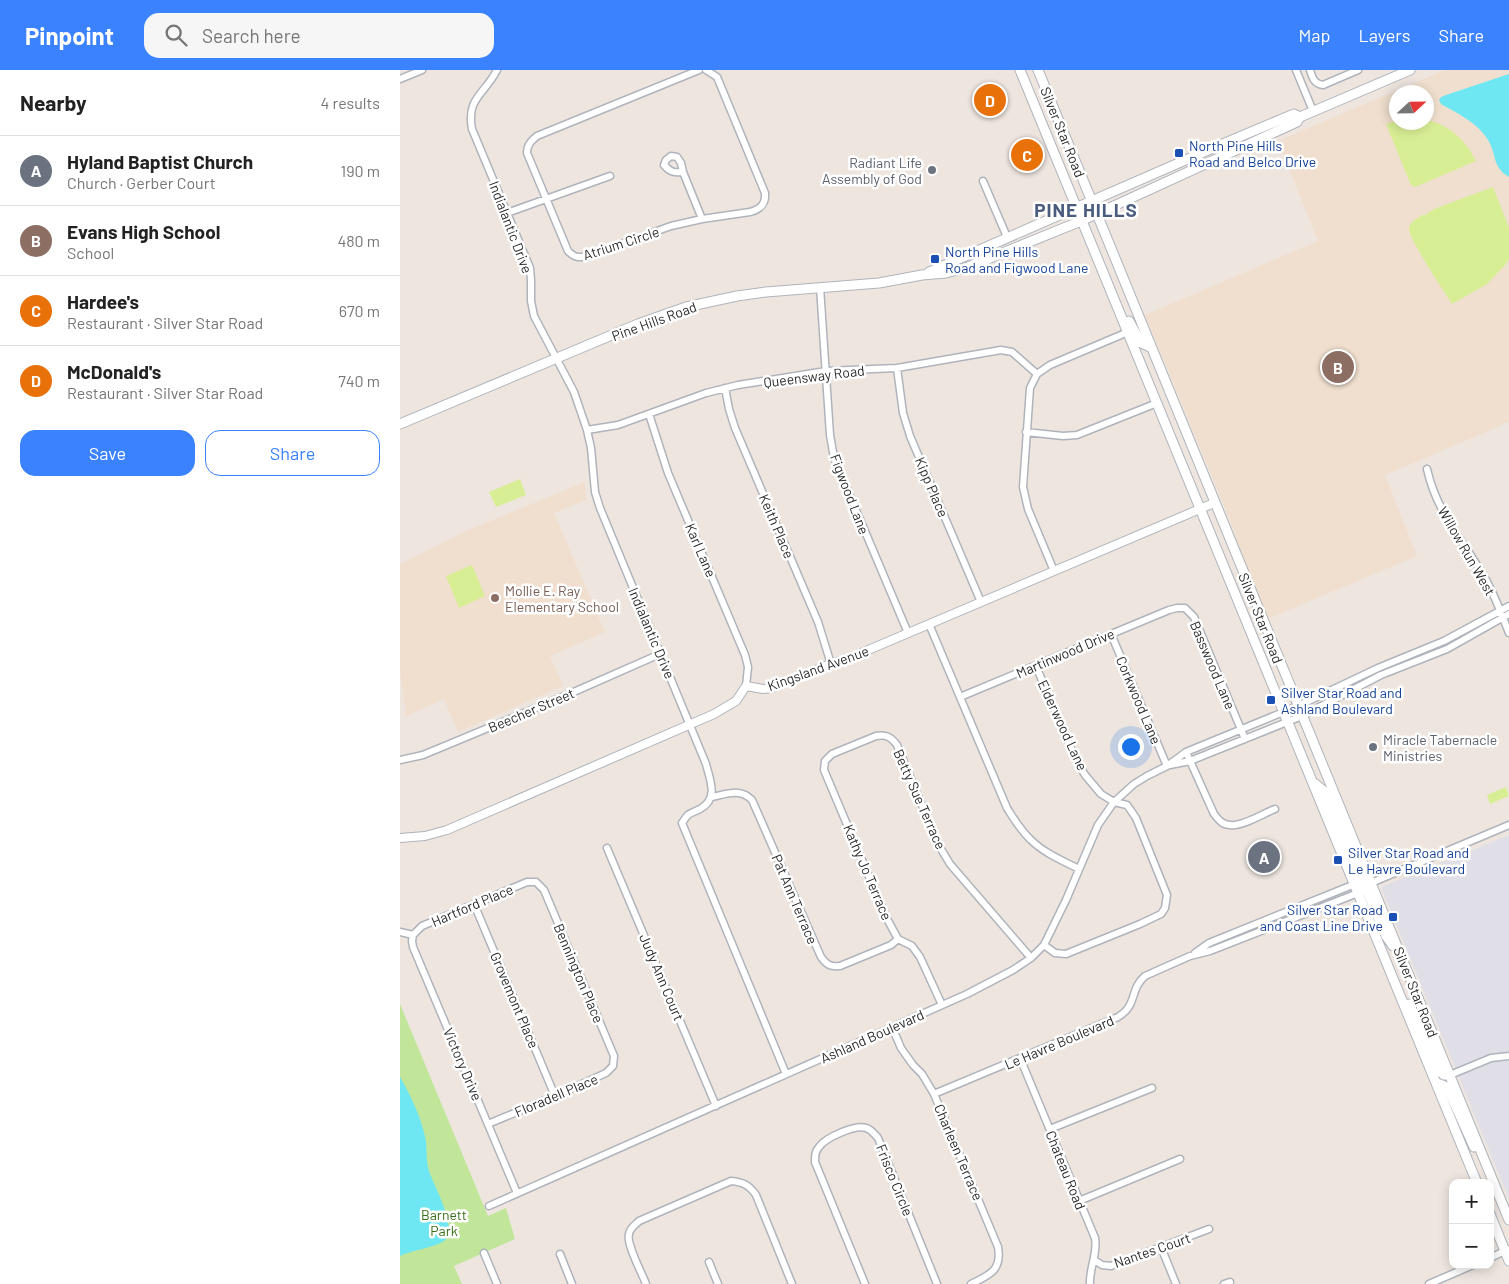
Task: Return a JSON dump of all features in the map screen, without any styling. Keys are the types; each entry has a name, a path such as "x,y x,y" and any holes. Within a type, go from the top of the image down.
{"main road":[{"name":"Silver Star Road","path":"1020,70 1476,1179"},
{"path":"1033,70 1046,91"},
{"name":"Silver Star Road","path":"1038,70 1492,1179"},
{"name":"Pine Hills Road","path":"922,275 1294,114 1300,116 1410,70"},
{"name":"Pine Hills Road","path":"400,424 638,324 686,308 746,294 879,283 922,275 946,273 968,267 1081,221 1297,122 1300,116"},
{"path":"1099,263 1128,316 1137,338 1141,343 1150,347"},
{"path":"1312,781 1324,791 1357,872 1365,882 1371,883"},
{"path":"1356,888 1367,891 1386,936 1403,960"},
{"path":"1388,964 1418,1021 1439,1071 1444,1075 1450,1075"},
{"path":"1436,1083 1447,1087 1468,1136 1491,1179"},
{"name":"Silver Star Road","path":"1494,1184 1509,1220"},
{"path":"1494,1222 1508,1250 1509,1262"}],"street":[{"name":"Indialantic Drive","path":"497,70 472,106 470,118 472,128 530,268 532,280 530,301 534,316 578,401 591,448 595,492 600,508 706,764 712,797"},
{"name":"Atrium Circle","path":"699,70 538,136 527,147 527,153 568,251 573,256 579,258 588,256 670,226 758,210 763,205 766,200 764,193 717,77 706,70"},
{"path":"1296,70 1313,111"},
{"path":"1310,70 1315,82 1322,85 1358,70"},
{"path":"400,79 417,71"},
{"path":"682,172 702,219"},
{"path":"508,213 610,176"},
{"path":"984,181 1008,237"},
{"name":"Figwood Lane","path":"820,287 830,435 834,458 908,633"},
{"path":"1054,571 1024,498 1023,475 1029,394 1032,382 1037,374 1050,365 1128,332"},
{"name":"Queensway Road","path":"587,430 618,425 725,388 826,371 897,368 1005,350 1012,352 1037,374"},
{"name":"Kipp Place","path":"897,368 903,413 910,436 981,602"},
{"name":"Keith Place","path":"725,388 735,428 818,622 831,664"},
{"path":"1026,432 1063,436 1077,435 1157,403"},
{"name":"Karl Lane","path":"649,414 668,473 745,655 748,667 746,686"},
{"name":"Willow Run West","path":"1427,469 1431,486 1440,506 1486,580 1500,610 1506,616 1509,633"},
{"name":"Kingsland Avenue","path":"400,838 425,836 447,830 690,726 731,705 739,698 746,686 772,688 847,659 1214,503"},
{"name":"Ashland Boulevard","path":"489,1206 942,1006 994,981 1031,958 1044,945 1098,826 1114,802 1134,784 1167,766 1186,752 1298,706 1378,668 1444,640 1509,606"},
{"name":"Basswood Lane","path":"1169,610 1185,608 1194,617 1245,739"},
{"name":"Martinwood Drive","path":"960,696 1169,610"},
{"name":"Ashland Boulevard","path":"1167,766 1190,761 1302,716 1381,675 1447,649 1506,616"},
{"path":"929,624 1007,808 1032,841 1059,860 1080,869"},
{"name":"Corkwood Lane","path":"1112,634 1167,766"},
{"name":"Beecher Street","path":"400,760 423,756 660,654"},
{"name":"Elderwood Lane","path":"1036,666 1075,758 1085,775 1101,794 1114,802 1127,805 1136,818 1167,895 1165,908 1161,914 1140,924 1066,954 1054,953 1044,945"},
{"name":"Betty Sue Terrace","path":"855,744 883,734 891,738 897,745 938,844 950,864 1031,958"},
{"name":"Kathy Jo Terrace","path":"855,744 832,754 825,761 824,770 886,917 898,939 912,946 920,957 942,1006"},
{"path":"1186,752 1214,814 1221,822 1229,826 1238,824 1275,809"},
{"name":"Pat Ann Terrace","path":"712,797 734,792 747,795 752,800 826,965 840,966 891,945 898,939"},
{"path":"712,797 706,805 688,813 682,823 786,1074"},
{"path":"1371,883 1509,825"},
{"name":"Judy Ann Court","path":"608,848 716,1106"},
{"name":"Hartford Place","path":"413,935 422,926 527,882 536,882 544,890"},
{"name":"Le Havre Boulevard","path":"934,1094 1118,1017 1127,1012 1138,981 1144,976 1190,956 1209,943 1356,888"},
{"name":"Bennington Place","path":"544,890 614,1056"},
{"name":"Grovemont Place","path":"474,904 555,1096"},
{"path":"400,932 413,935"},
{"name":"Victory Drive","path":"413,935 413,947 517,1193"},
{"name":"Charleen Terrace","path":"892,1027 901,1048 922,1074 934,1094 998,1247 1000,1257 997,1266 991,1274 971,1284"},
{"name":"Floradell Place","path":"488,1124 606,1073 612,1066 614,1056"},
{"path":"1450,1075 1491,1058 1509,1056"},
{"name":"Chateau Road","path":"1020,1058 1095,1238 1097,1246 1090,1275 1090,1284"},
{"path":"1050,1129 1152,1088"},
{"name":"Frisco Circle","path":"865,1284 814,1162 816,1152 826,1140 856,1127 865,1127 878,1138 937,1284"},
{"path":"1079,1201 1180,1159"},
{"path":"646,1284 630,1244 629,1234 633,1227 639,1221 731,1181 741,1182 750,1186 756,1195 792,1284"},
{"name":"Nantes Court","path":"1094,1260 1111,1266 1209,1229"},
{"path":"1162,1247 1176,1284"},
{"path":"1494,1256 1508,1250"},
{"path":"484,1253 497,1284"},
{"path":"560,1254 572,1284"},
{"path":"709,1262 718,1284"},
{"path":"1433,1283 1464,1269"}],"shaded area":[{"path":"1445,70 1509,70 1509,422 1385,475 1417,556 1267,619 1234,538 1237,537 1145,315 1318,241 1278,141 1389,94 1389,130 1434,130 1434,85 1410,85"},
{"name":"Mollie E. Ray Elementary School","path":"585,482 586,500 554,513 605,632 550,656 563,686 458,732 444,699 406,716 400,671 400,564 464,532"},
{"path":"1509,835 1509,1199 1381,887"}],"green space":[{"path":"1435,122 1456,134 1467,146 1476,161 1415,187 1411,185 1386,124 1389,123 1389,130 1434,130"},
{"path":"1493,187 1509,228 1509,259 1487,284 1452,304 1415,244 1409,227 1416,219 1434,209"},
{"path":"520,479 526,495 496,507 489,492"},
{"path":"472,565 485,596 459,608 446,576"},
{"path":"1506,787 1509,796 1490,804 1487,795"},
{"name":"Barnett Park","path":"400,1004 488,1216 506,1208 515,1239 454,1266 462,1284 400,1284"}],"water":[{"path":"1509,74 1509,177 1497,165 1491,145 1479,128 1441,104 1439,100 1446,95"},
{"path":"400,1077 422,1124 429,1171 444,1206 449,1233 443,1242 400,1256"}],"place":[{"name":"McDonald's","path":"990,100"},
{"name":"North Pine Hills Road and Belco Drive","path":"1179,153"},
{"name":"Hardee's","path":"1027,155"},
{"name":"Radiant Life Assembly of God","path":"932,170"},
{"name":"North Pine Hills Road and Figwood Lane","path":"935,259"},
{"name":"Evans High School","path":"1338,367"},
{"name":"Mollie E. Ray Elementary School","path":"495,598"},
{"name":"Silver Star Road and Ashland Boulevard","path":"1271,700"},
{"name":"Miracle Tabernacle Ministries","path":"1373,747"},
{"name":"Hyland Baptist Church","path":"1264,857"},
{"name":"Silver Star Road and Le Havre Boulevard","path":"1338,860"},
{"name":"Silver Star Road and Coast Line Drive","path":"1393,917"}],"district":[{"name":"PINE HILLS","path":"1086,209"}]}
